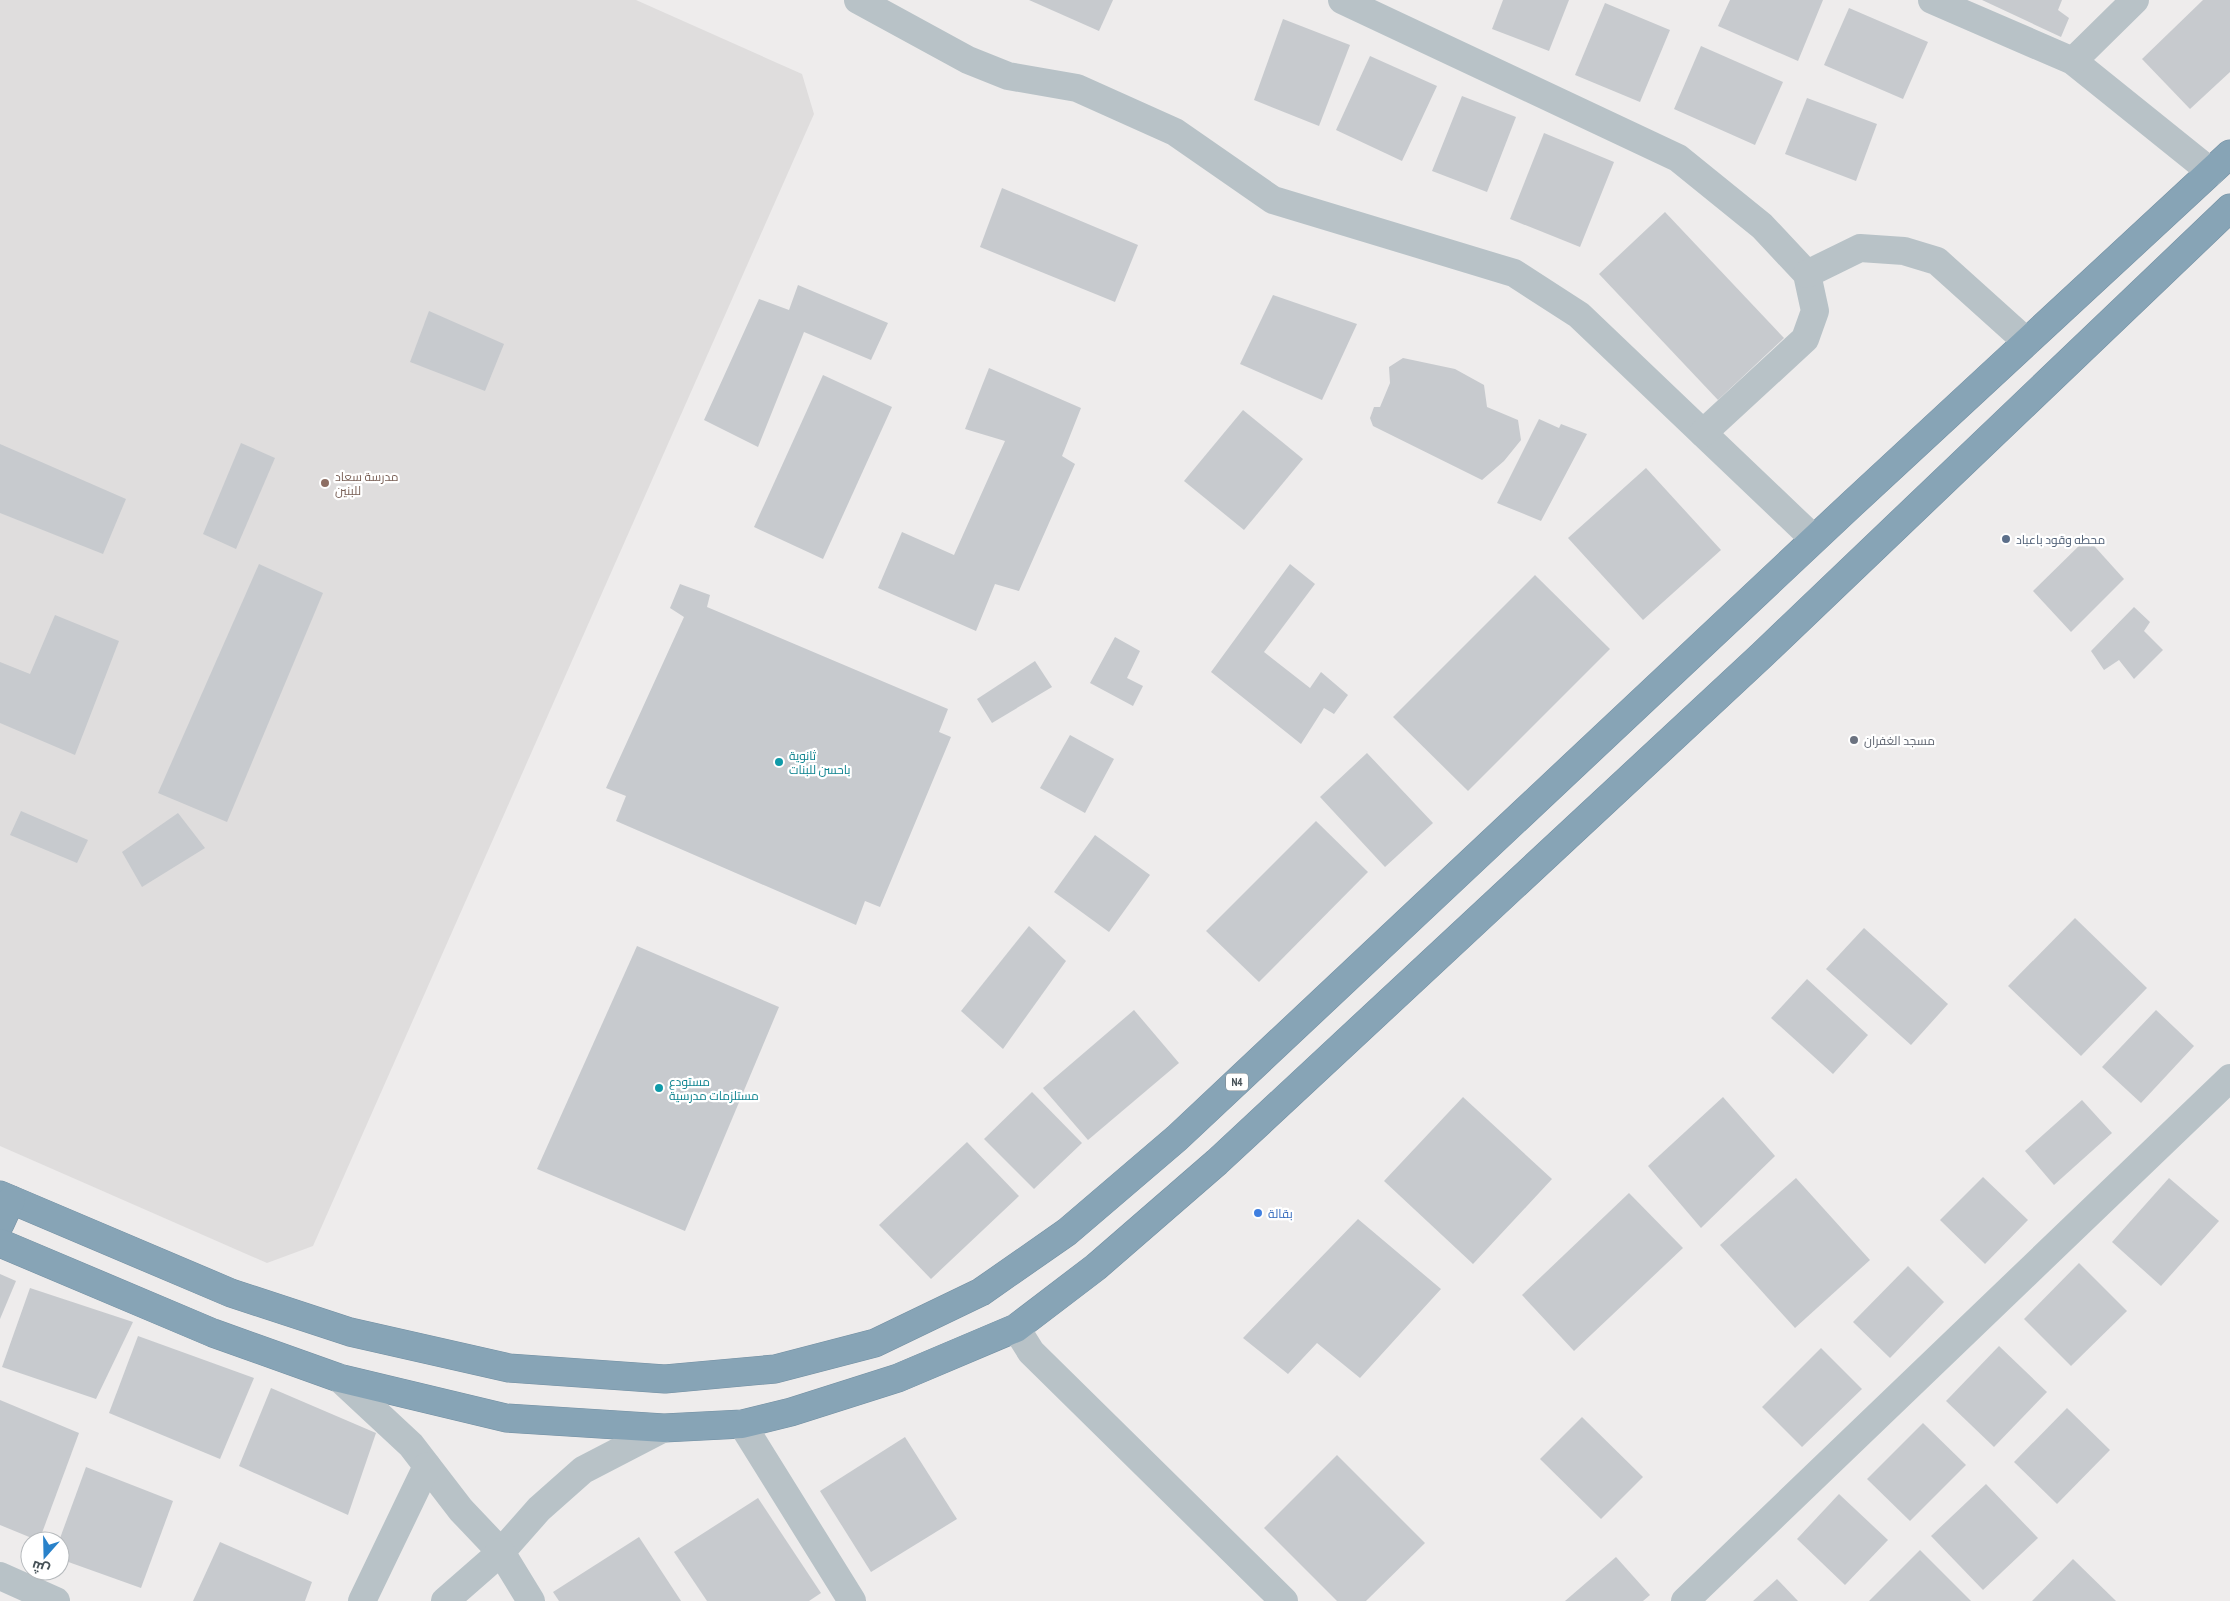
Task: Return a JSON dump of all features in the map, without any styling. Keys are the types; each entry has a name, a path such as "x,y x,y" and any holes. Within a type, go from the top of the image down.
{"highway":[{"name":"N4","path":"4,1206 240,1296 350,1332 509,1368 665,1379 775,1369 875,1343 981,1292 1068,1232 1177,1138 1814,539 2220,163"},
{"path":"0,1244 213,1332 338,1378 506,1418 664,1428 742,1424 791,1412 898,1378 1016,1328 1096,1268 1224,1155 1762,655 2230,208"}],"street":[{"path":"858,0 968,60 1008,76 1077,88 1175,132 1273,200 1514,273 1579,314 1814,539"},
{"path":"1342,0 1678,158 1762,226 1807,274 1815,311 1805,338 1703,433"},
{"path":"1932,0 2073,61 2220,163"},
{"path":"2073,61 2136,0"},
{"path":"1807,274 1860,248 1904,250 1937,260 2027,342"},
{"path":"1685,1601 2230,1078"},
{"path":"1016,1328 1030,1352 1284,1601"},
{"path":"338,1378 411,1445 461,1510 501,1552 531,1601"},
{"path":"742,1424 852,1601"},
{"path":"445,1601 501,1552 539,1509 583,1470 664,1428"},
{"path":"362,1601 427,1466"},
{"path":"0,1576 56,1601"}],"shaded area":[{"name":"مدرسة سعاد للبنين","path":"0,0 636,0 802,74 814,114 313,1246 267,1263 0,1146"}],"building":[{"path":"1029,0 1113,0 1099,31"},
{"path":"1503,0 1569,0 1549,51 1492,29"},
{"path":"1730,0 1823,0 1798,61 1718,26"},
{"path":"1982,0 2062,0 2058,10 2069,18 2061,37"},
{"path":"2203,0 2230,0 2230,72 2190,109 2142,59"},
{"path":"1605,3 1670,30 1640,102 1575,75"},
{"path":"1849,8 1928,42 1903,99 1824,65"},
{"path":"1283,19 1350,45 1319,126 1254,100"},
{"path":"1701,46 1783,82 1755,145 1674,109"},
{"path":"1370,56 1437,86 1402,161 1336,130"},
{"path":"1462,96 1516,117 1487,192 1432,171"},
{"path":"1807,98 1877,124 1856,181 1785,154"},
{"path":"1544,133 1614,162 1580,247 1510,219"},
{"path":"1002,188 1138,245 1115,302 980,247"},
{"path":"1665,212 1784,338 1718,400 1599,274"},
{"path":"798,285 888,323 871,360 804,332 758,447 704,420 759,299 789,310"},
{"path":"1273,295 1357,324 1322,400 1240,364"},
{"path":"429,311 504,344 485,391 410,362"},
{"path":"1403,358 1455,369 1484,385 1487,407 1518,420 1521,440 1504,461 1482,480 1373,426 1370,418 1374,407 1380,407 1390,383 1389,367"},
{"path":"989,368 1081,408 1062,456 1075,464 1019,591 995,584 976,631 878,588 902,532 954,555 1005,441 965,429"},
{"path":"823,375 892,407 823,559 754,527"},
{"path":"1243,410 1303,459 1244,530 1184,481"},
{"path":"1539,419 1559,428 1561,424 1587,434 1541,521 1497,503"},
{"path":"241,443 275,458 236,549 203,534"},
{"path":"0,444 126,499 103,554 0,513"},
{"path":"1646,468 1721,550 1643,620 1568,538"},
{"path":"2087,538 2124,579 2071,632 2033,591"},
{"path":"259,564 323,593 227,822 158,793"},
{"path":"1290,564 1315,584 1264,652 1310,688 1321,672 1348,695 1334,714 1324,708 1301,744 1211,672"},
{"path":"1535,575 1610,649 1468,791 1393,717"},
{"name":"ثانوية باحسن للبنات","path":"680,584 710,595 707,607 948,709 939,732 951,737 880,907 865,901 856,925 616,821 626,796 606,788 684,617 670,608"},
{"path":"2134,607 2150,622 2144,631 2163,650 2134,679 2119,660 2104,670 2091,651"},
{"path":"55,615 119,641 75,755 0,723 0,662 30,674"},
{"path":"1115,637 1140,651 1127,678 1143,686 1133,706 1090,683"},
{"path":"1035,661 1052,687 992,723 977,699"},
{"path":"1070,735 1114,759 1085,813 1040,788"},
{"path":"1367,753 1433,823 1385,867 1320,797"},
{"path":"21,811 88,840 77,863 10,835"},
{"path":"178,813 205,848 142,887 122,852"},
{"path":"1316,821 1368,872 1259,982 1206,931"},
{"path":"1095,835 1150,875 1109,932 1054,892"},
{"path":"2075,918 2147,988 2081,1056 2008,986"},
{"path":"1029,926 1066,961 1003,1049 961,1011"},
{"path":"1864,928 1948,1004 1911,1045 1826,969"},
{"name":"مستودع مستلزمات مدرسية","path":"637,946 779,1007 685,1231 537,1169"},
{"path":"1807,979 1868,1035 1833,1074 1771,1018"},
{"path":"1134,1010 1179,1063 1088,1140 1043,1088"},
{"path":"2156,1010 2194,1046 2141,1103 2102,1067"},
{"path":"1032,1092 1082,1143 1034,1189 984,1139"},
{"path":"1463,1097 1552,1179 1473,1264 1384,1181"},
{"path":"1723,1097 1775,1156 1701,1228 1648,1166"},
{"path":"2082,1100 2112,1133 2054,1185 2025,1151"},
{"path":"967,1142 1019,1196 931,1279 879,1225"},
{"path":"1983,1177 2028,1220 1985,1264 1940,1220"},
{"path":"1796,1178 1870,1260 1795,1328 1720,1245"},
{"path":"2169,1178 2219,1221 2161,1286 2112,1242"},
{"path":"1629,1193 1683,1248 1574,1351 1522,1295"},
{"path":"1358,1219 1441,1289 1360,1378 1317,1343 1288,1374 1243,1338"},
{"path":"2079,1263 2127,1311 2071,1366 2024,1319"},
{"path":"1908,1266 1944,1302 1890,1358 1853,1322"},
{"path":"0,1274 16,1281 0,1319"},
{"path":"30,1288 133,1322 96,1399 2,1367"},
{"path":"138,1336 254,1378 220,1459 109,1413"},
{"path":"1999,1346 2047,1392 1994,1447 1946,1401"},
{"path":"1821,1348 1862,1389 1802,1447 1762,1407"},
{"path":"271,1388 376,1433 348,1515 239,1466"},
{"path":"0,1400 79,1433 43,1531 20,1531 20,1533 0,1525"},
{"path":"2067,1408 2110,1450 2057,1504 2014,1462"},
{"path":"1582,1417 1643,1477 1601,1519 1540,1459"},
{"path":"1923,1423 1966,1465 1910,1521 1867,1479"},
{"path":"905,1437 957,1519 871,1572 820,1491"},
{"path":"1337,1455 1425,1543 1366,1601 1337,1601 1264,1528"},
{"path":"86,1467 173,1501 141,1588 70,1563 70,1531 63,1531"},
{"path":"1986,1484 2038,1538 1983,1590 1931,1536"},
{"path":"1839,1494 1888,1540 1845,1585 1797,1539"},
{"path":"758,1498 821,1593 809,1601 707,1601 674,1552"},
{"path":"639,1537 681,1601 559,1601 553,1592"},
{"path":"220,1542 312,1582 305,1601 193,1601"},
{"path":"1920,1550 1971,1601 1869,1601"},
{"path":"1616,1557 1650,1595 1643,1601 1565,1601"},
{"path":"2073,1559 2116,1601 2032,1601"},
{"path":"1777,1579 1798,1601 1753,1601"}],"place":[{"name":"مدرسة سعاد للبنين","path":"325,483"},
{"name":"محطه وقود باعباد","path":"2006,539"},
{"name":"مسجد الغفران","path":"1854,740"},
{"name":"ثانوية باحسن للبنات","path":"779,762"},
{"name":"مستودع مستلزمات مدرسية","path":"659,1088"},
{"name":"بقالة","path":"1258,1213"}]}
